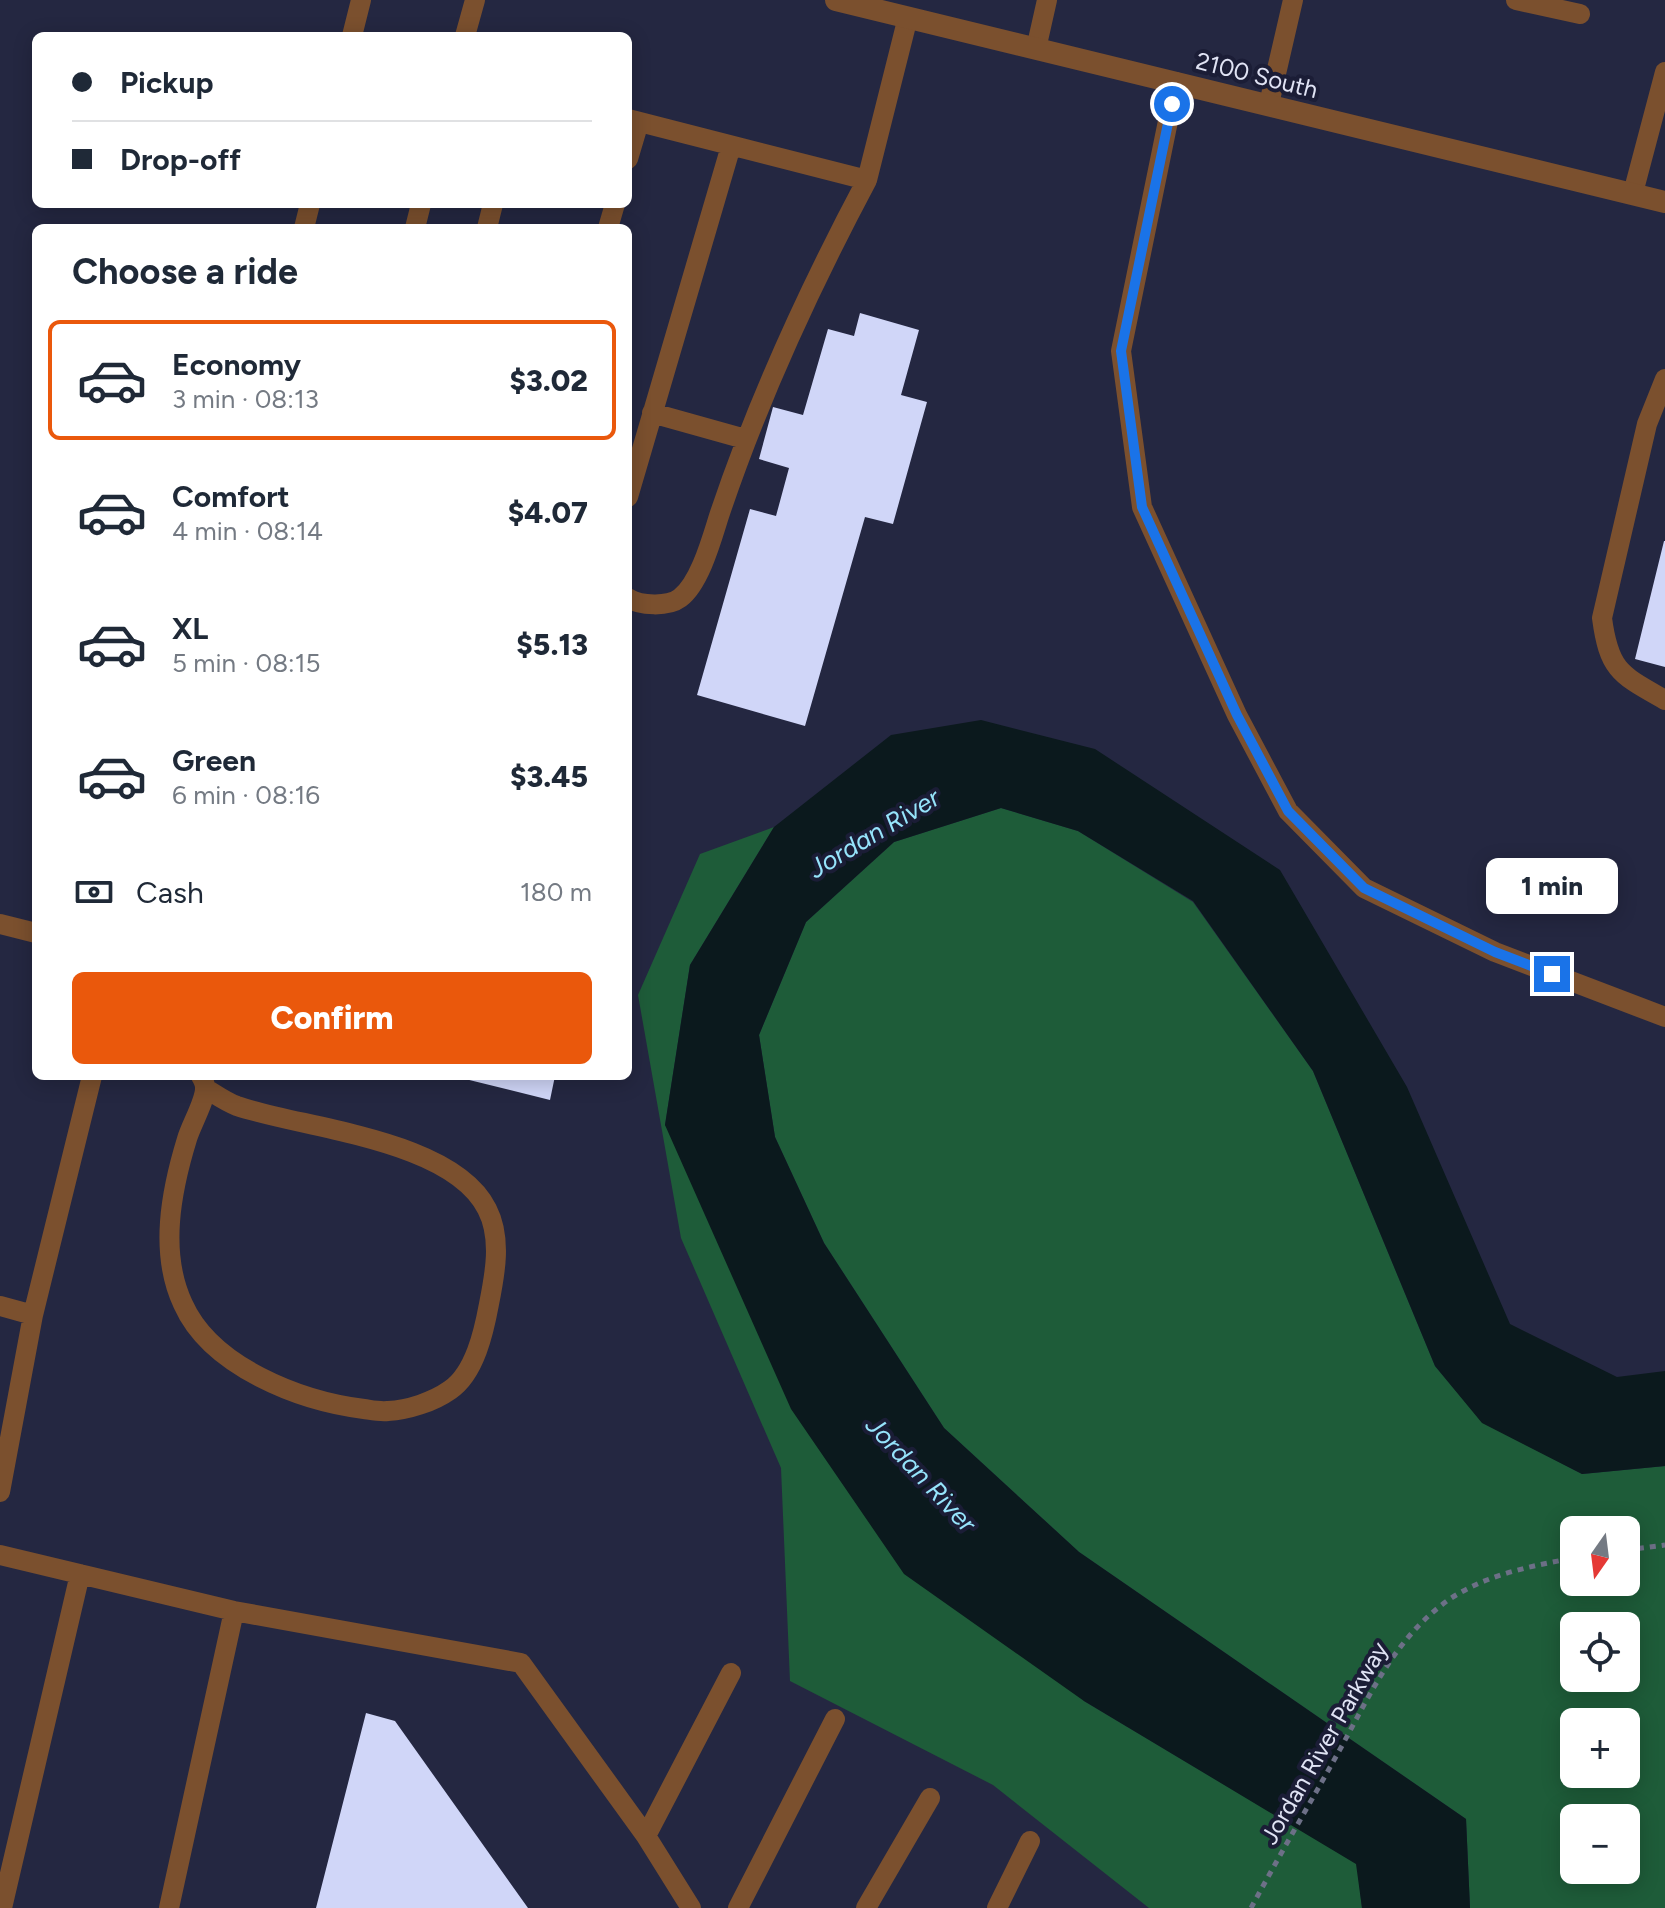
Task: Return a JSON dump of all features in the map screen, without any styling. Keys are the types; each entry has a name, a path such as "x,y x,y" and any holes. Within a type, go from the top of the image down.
{"street":[{"name":"2100 South","path":"836,0 876,5 908,17 1036,49 1665,202"}],"lane":[{"path":"353,32 361,0"},
{"path":"466,32 475,0"},
{"path":"1036,49 1047,0"},
{"path":"1269,104 1293,0"},
{"path":"1516,0 1580,14"},
{"path":"632,601 662,604 680,598 692,583 708,551 745,439 780,355 867,180 908,17"},
{"path":"1633,193 1665,72"},
{"path":"1176,82 1121,351 1142,507 1237,715 1288,811 1364,888 1495,952 1665,1017"},
{"path":"633,121 867,180"},
{"path":"632,483 731,146"},
{"path":"1665,379 1647,424 1602,618 1606,649 1625,678 1665,700"},
{"path":"652,413 745,439"},
{"path":"0,924 32,932"},
{"path":"0,1492 33,1315 91,1080"},
{"path":"203,1082 235,1105 411,1151 450,1169 472,1187 488,1210 496,1241 495,1275 486,1318 469,1368 452,1389 423,1403 387,1411 345,1407 302,1396 259,1377 200,1332 183,1304 171,1267 170,1227 175,1188 203,1082"},
{"path":"0,1306 33,1315"},
{"path":"0,1555 234,1611 521,1663 646,1836 691,1908"},
{"path":"2,1908 80,1574"},
{"path":"169,1908 234,1611"},
{"path":"646,1836 731,1673"},
{"path":"738,1908 835,1719"},
{"path":"866,1908 930,1798"},
{"path":"997,1908 1030,1841"}],"path":[{"path":"1640,1548 1665,1545"},
{"name":"Jordan River Parkway","path":"1251,1908 1396,1651 1416,1626 1449,1599 1484,1580 1560,1560"}],"green space":[{"path":"1001,808 1078,831 1193,902 1313,1071 1435,1366 1482,1422 1582,1474 1665,1466 1665,1908 1470,1908 1466,1819 1079,1552 944,1428 824,1243 775,1137 759,1035 806,922 894,842"},
{"path":"774,827 690,965 665,1125 1084,1701 1357,1864 1362,1908 1149,1908 993,1785 790,1681 781,1468 681,1238 638,995 700,854"}],"water":[{"name":"Jordan River","path":"981,720 1095,749 1280,870 1407,1087 1510,1324 1617,1377 1665,1371 1665,1466 1582,1474 1482,1423 1435,1366 1313,1071 1193,901 1078,831 1001,808 894,842 806,922 759,1035 775,1137 824,1243 944,1428 1079,1552 1466,1819 1470,1908 1362,1908 1356,1864 1084,1701 904,1574 791,1409 665,1125 690,965 774,827 891,735"}],"building":[{"path":"860,313 919,330 901,395 927,402 893,524 865,517 805,726 697,695 750,509 776,516 789,468 759,459 773,407 803,415 828,329 854,336"},
{"path":"1665,541 1665,667 1635,659"},
{"path":"469,1080 554,1080 550,1100"},
{"path":"366,1713 395,1721 528,1908 316,1908"}],"route":[{"path":"1172,104 1121,351 1142,507 1237,715 1288,811 1364,888 1495,952 1552,974"}]}
